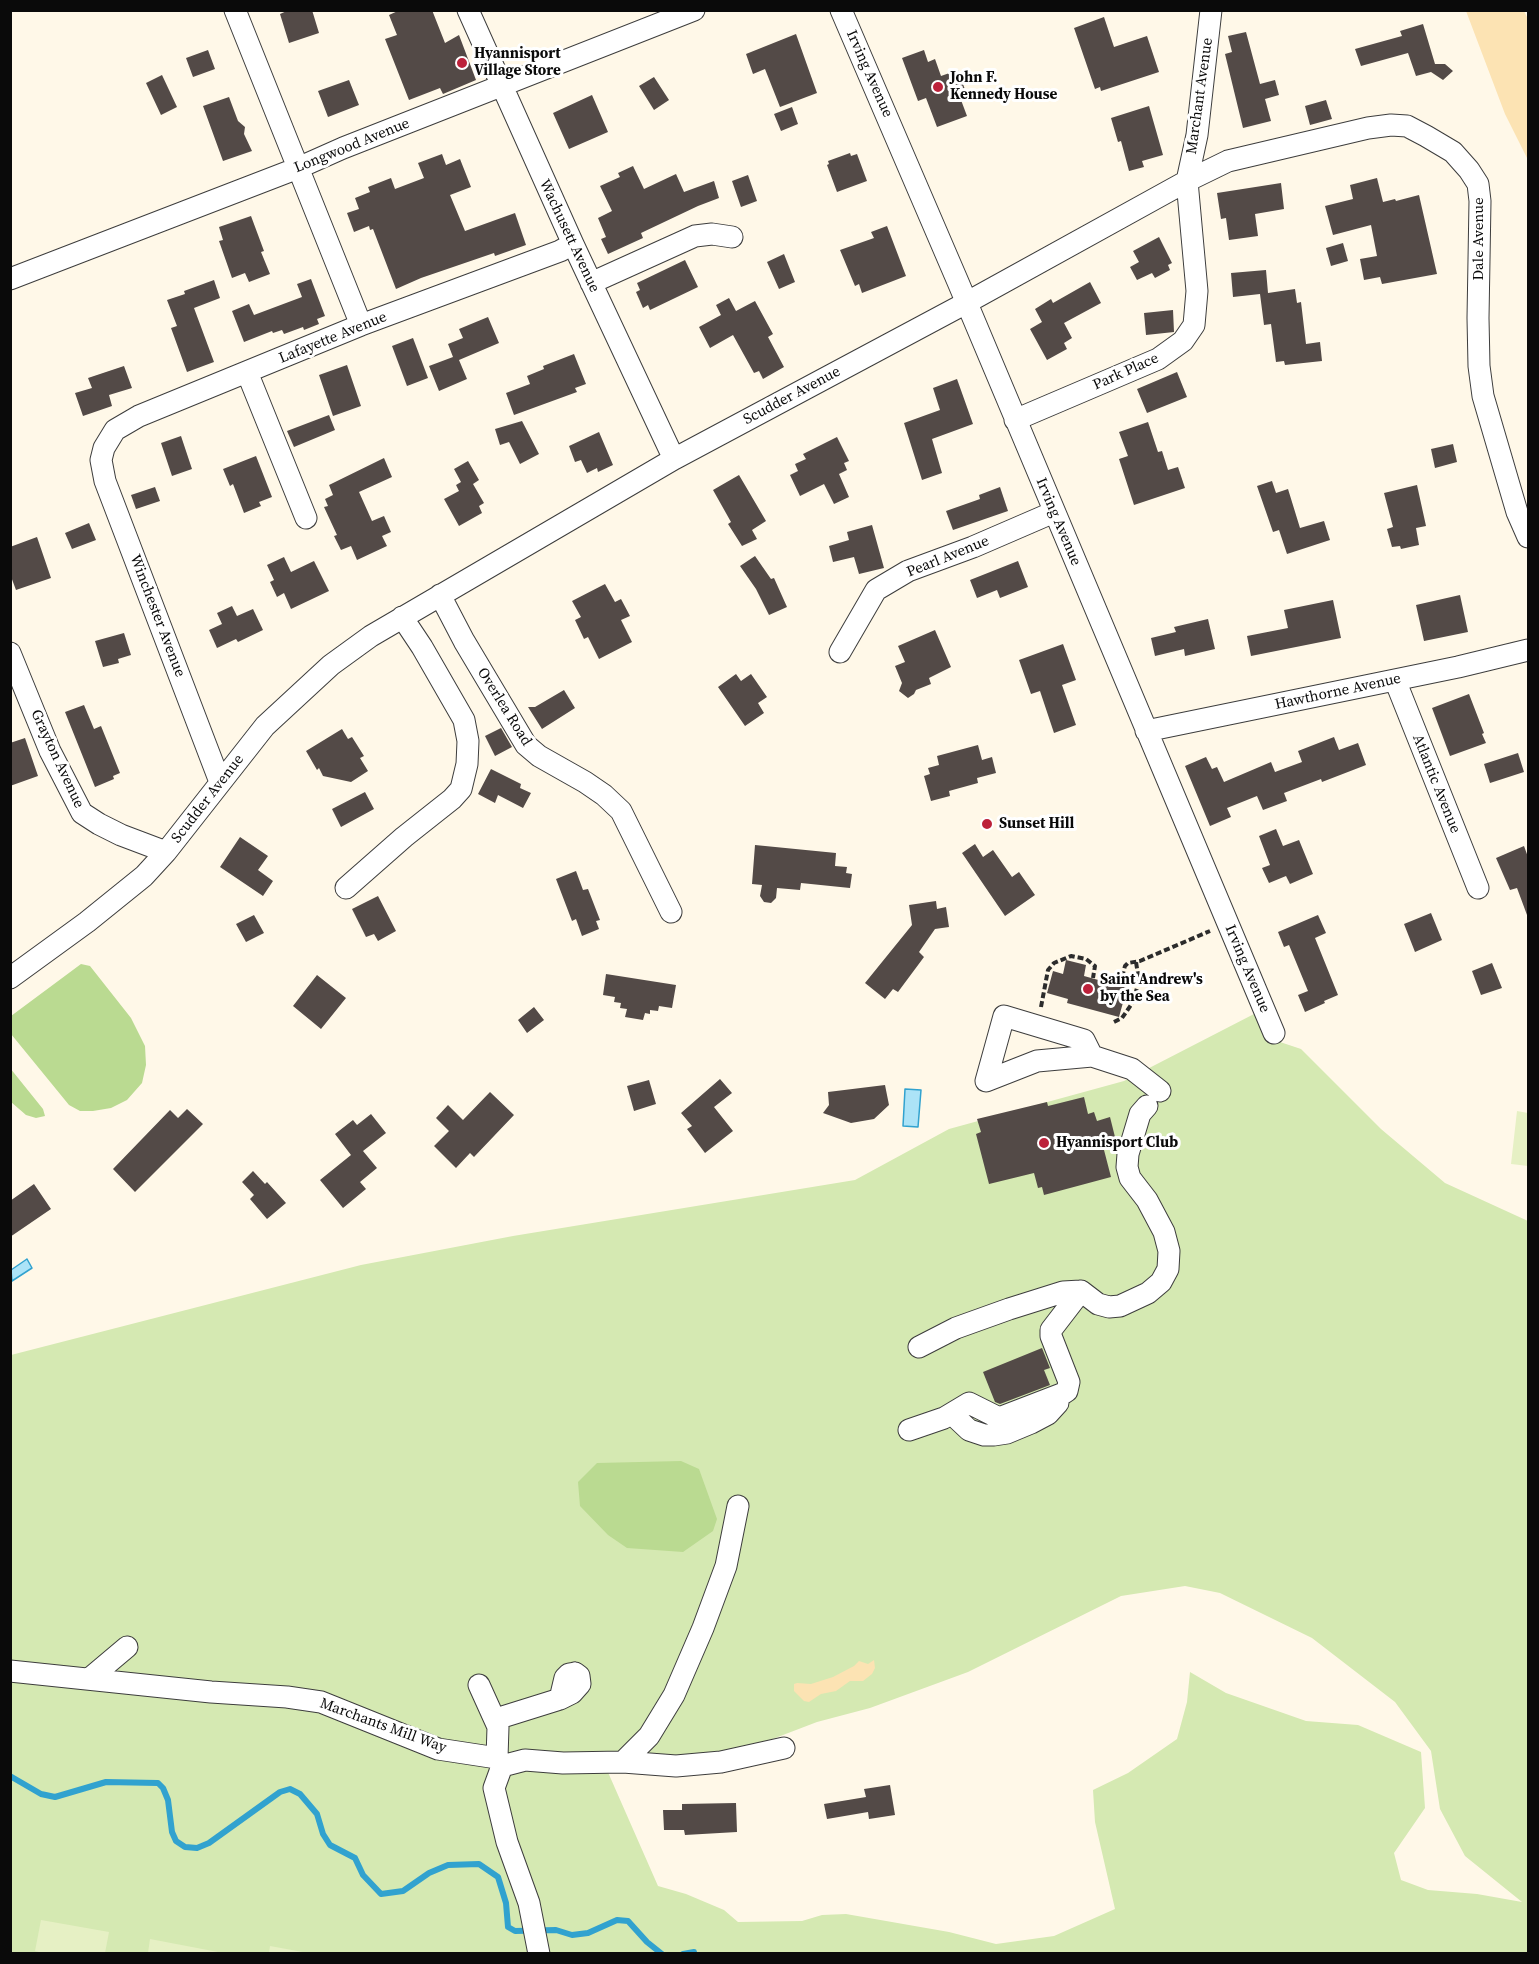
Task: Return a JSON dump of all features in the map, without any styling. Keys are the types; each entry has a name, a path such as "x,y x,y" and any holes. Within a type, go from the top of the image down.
{"street":[{"path":"235,10 361,325"},
{"name":"Wachusett Avenue","path":"468,10 573,244 674,459"},
{"name":"Longwood Avenue","path":"10,279 298,168 343,148 694,10"},
{"name":"Irving Avenue","path":"841,10 1274,1033"},
{"name":"Marchant Avenue","path":"1187,182 1197,135 1211,10"},
{"name":"Dale Avenue","path":"1187,182 1227,161 1368,128 1391,125 1407,126 1453,152 1478,184 1479,366 1483,396 1513,502 1528,537"},
{"name":"Scudder Avenue","path":"12,974 87,922 144,876 277,714 332,665 371,636 674,459 1187,182"},
{"name":"Park Place","path":"1015,420 1158,359 1183,341 1194,325 1197,291 1187,182"},
{"path":"591,282 695,236 712,234 732,237"},
{"name":"Lafayette Avenue","path":"104,448 115,430 139,416 361,325 560,251 573,244"},
{"path":"247,372 306,518"},
{"name":"Winchester Avenue","path":"104,448 101,460 105,481 220,782"},
{"name":"Pearl Avenue","path":"840,652 876,590 909,571 973,547 1054,512"},
{"name":"Overlea Road","path":"440,595 464,641 526,746 538,756 594,788 621,811 671,912"},
{"path":"346,888 452,799 460,789 467,764 468,741 464,720 422,646 402,617"},
{"name":"Hawthorne Avenue","path":"1146,731 1528,650"},
{"name":"Grayton Avenue","path":"10,653 50,751 82,813 121,835 166,852"},
{"name":"Atlantic Avenue","path":"1395,680 1478,888"},
{"path":"919,1347 956,1328 1063,1292 1081,1291 1098,1304 1109,1307 1119,1306 1148,1293 1161,1281 1168,1269 1169,1251 1164,1232 1147,1200 1130,1178 1127,1167 1128,1154 1140,1114 1154,1099 1132,1070 1092,1056 1037,1061 986,1081 1004,1016 1084,1040 1092,1056"},
{"path":"909,1430 952,1414 969,1403 999,1418 1067,1391 1069,1382 1051,1336 1052,1330 1081,1291"},
{"path":"623,1762 649,1736 674,1695 703,1628 726,1566 738,1506"},
{"path":"89,1679 127,1647"},
{"name":"Marchants Mill Way","path":"10,1671 211,1692 287,1696 321,1702 438,1749 500,1762 525,1760 563,1763 623,1762 676,1766 721,1762 784,1748"},
{"path":"479,1685 496,1719 500,1762 494,1788 507,1842 536,1936"},
{"path":"496,1719 560,1699"}],"path":[{"path":"1122,977 1128,963 1136,962 1212,930"},
{"path":"1041,1007 1048,970 1054,963 1071,956 1092,962 1095,966 1093,978"},
{"path":"1114,1022 1122,1018 1133,1002 1139,981 1136,962"}],"green space":[{"path":"81,964 90,966 131,1018 145,1046 146,1065 142,1083 127,1100 111,1108 93,1111 80,1111 69,1105 11,1034 11,1016"},
{"name":"Hyannisport Club","path":"1254,1014 1268,1038 1301,1049 1381,1129 1445,1183 1528,1221 1528,1953 11,1954 11,1355 361,1265 513,1236 855,1180 949,1129 1124,1081","holes":["1185,1586 1220,1593 1312,1638 1395,1702 1431,1751 1440,1809 1465,1856 1522,1902 1477,1894 1428,1890 1401,1880 1394,1853 1425,1808 1421,1752 1358,1725 1306,1721 1226,1693 1190,1672 1187,1702 1177,1739 1128,1773 1093,1790 1095,1822 1115,1909 1054,1936 996,1944 949,1932 846,1914 822,1915 802,1921 738,1922 724,1910 686,1894 658,1886 607,1770 702,1766 817,1722 870,1708 968,1672 1121,1596"]},
{"path":"10,1068 43,1109 45,1116 36,1118 26,1115 11,1102"},
{"path":"1517,1111 1528,1113 1528,1166 1511,1164"},
{"path":"681,1461 699,1469 717,1519 713,1531 683,1552 627,1548 608,1535 580,1506 578,1482 597,1463"},
{"path":"41,1920 109,1932 105,1953 47,1954 35,1951"},
{"path":"150,1939 218,1952 218,1953 148,1953"},
{"path":"270,1946 308,1953 269,1953"}],"sand":[{"path":"1466,11 1524,11 1528,19 1528,160 1505,114"},
{"path":"874,1660 875,1668 872,1674 863,1681 850,1681 836,1691 821,1694 809,1702 804,1701 794,1691 794,1684 811,1684 833,1677 859,1661 868,1664"}],"water":[{"path":"905,1089 921,1090 918,1127 903,1126"},
{"path":"27,1259 32,1268 12,1281 11,1270"}],"building":[{"path":"289,10 312,10 319,33 289,43 280,14"},
{"path":"400,10 432,10 445,43 459,35 476,80 443,94 440,88 409,100 385,39 397,35 389,15"},
{"path":"1104,17 1114,47 1147,36 1159,72 1101,91 1100,87 1095,89 1074,28"},
{"path":"1423,24 1435,64 1445,64 1453,71 1443,80 1431,72 1416,76 1408,53 1361,66 1355,49 1402,36 1400,31"},
{"path":"1246,32 1260,84 1275,80 1279,95 1265,99 1271,121 1243,128 1225,54 1232,52 1228,36"},
{"path":"796,34 817,93 780,107 765,69 753,74 746,54"},
{"path":"208,50 215,69 193,77 186,58"},
{"name":"John F. Kennedy House","path":"924,50 928,62 935,59 941,76 958,70 968,98 961,100 967,116 937,127 926,98 918,101 902,58"},
{"path":"162,75 177,107 161,115 146,83"},
{"path":"654,77 669,100 654,110 639,86"},
{"path":"349,80 359,105 328,117 318,91"},
{"path":"592,95 608,132 569,149 553,113"},
{"path":"229,97 238,121 245,127 244,134 252,151 223,161 203,106"},
{"path":"1326,100 1332,119 1310,125 1305,106"},
{"path":"1149,106 1163,155 1142,161 1144,167 1129,171 1121,141 1118,142 1111,118"},
{"path":"792,107 798,124 781,131 774,114"},
{"path":"850,153 851,156 857,154 867,181 837,192 827,165 828,161"},
{"path":"442,154 446,165 460,159 471,187 450,195 465,231 515,213 526,245 495,256 494,253 396,289 373,229 370,230 369,226 354,232 347,213 359,209 355,198 370,192 368,187 391,178 395,189 424,178 418,163"},
{"path":"633,166 644,189 676,174 684,192 714,181 719,198 641,233 643,238 608,254 601,239 606,237 598,218 612,211 600,186 620,177 618,173"},
{"path":"748,175 757,201 741,207 732,181"},
{"path":"1377,178 1383,202 1419,195 1437,274 1382,284 1380,277 1364,280 1360,259 1377,256 1371,225 1333,235 1325,206 1353,199 1350,185"},
{"path":"1281,183 1284,209 1255,214 1258,236 1229,240 1226,218 1221,219 1217,193"},
{"path":"251,216 270,274 249,282 245,273 232,278 219,241 223,240 219,227"},
{"path":"887,226 906,276 862,293 859,284 855,286 840,250 874,238 871,232"},
{"path":"1159,237 1172,263 1168,265 1170,270 1155,278 1152,273 1137,280 1130,267 1139,262 1133,251"},
{"path":"1343,243 1348,261 1331,266 1326,248"},
{"path":"784,254 795,282 779,289 767,262"},
{"path":"685,260 698,287 650,310 648,305 643,308 636,292 640,290 637,283"},
{"path":"1266,270 1268,293 1295,289 1297,303 1301,302 1306,344 1320,342 1322,361 1285,365 1284,361 1276,362 1271,324 1264,325 1260,294 1233,297 1231,273"},
{"path":"311,279 325,316 317,319 319,324 284,334 282,330 273,333 272,331 244,342 232,311 249,304 254,315 302,297 297,284"},
{"path":"214,280 220,298 194,308 214,362 187,372 171,328 177,326 167,300"},
{"path":"1090,282 1101,303 1064,323 1072,338 1064,343 1067,349 1047,360 1030,329 1042,322 1035,309 1051,299 1053,303"},
{"path":"729,298 736,311 755,301 773,334 768,337 784,367 763,379 759,371 754,373 733,335 710,348 699,327 721,315 716,305"},
{"path":"1173,310 1174,332 1146,335 1144,313"},
{"path":"488,317 499,343 459,360 467,379 439,391 429,366 453,357 448,344 463,338 459,329"},
{"path":"413,338 428,378 407,386 392,346"},
{"path":"574,354 586,384 575,388 577,392 514,415 506,393 530,384 527,376 544,369 543,366"},
{"path":"347,365 361,406 333,416 319,375"},
{"path":"124,366 132,388 109,395 112,406 83,416 75,393 92,388 88,378"},
{"path":"1177,372 1187,397 1147,413 1137,389"},
{"path":"957,379 973,424 932,439 942,473 922,480 904,423 940,410 933,388"},
{"path":"329,415 335,430 294,447 287,431"},
{"path":"522,421 539,454 520,464 509,442 500,445 495,429"},
{"path":"1148,422 1158,452 1162,451 1168,470 1178,467 1185,488 1134,505 1119,459 1128,456 1119,432"},
{"path":"599,432 613,465 598,472 597,468 587,473 581,460 575,462 569,446"},
{"path":"181,436 192,469 172,476 161,443"},
{"path":"837,437 849,461 844,463 847,470 839,474 849,497 834,504 824,484 800,496 790,475 798,471 795,464 806,459 803,454"},
{"path":"1453,444 1457,462 1435,468 1431,449"},
{"path":"256,456 272,497 259,502 261,506 244,513 233,484 230,486 223,469"},
{"path":"384,458 392,477 359,492 372,521 384,516 391,532 382,536 387,546 357,560 351,546 341,550 324,507 328,506 325,499 333,495 329,485"},
{"path":"468,461 479,480 473,484 484,503 479,506 482,513 459,526 444,499 459,491 456,485 461,482 454,469"},
{"path":"739,475 766,521 752,530 757,539 742,546 728,524 731,522 713,490"},
{"path":"1272,481 1276,493 1288,489 1300,528 1324,521 1330,540 1287,554 1279,530 1273,532 1257,486"},
{"path":"1417,485 1426,526 1416,528 1419,545 1401,549 1400,546 1392,547 1387,529 1393,527 1384,493"},
{"path":"155,487 160,501 136,509 131,495"},
{"path":"1000,487 1008,511 953,530 946,511 980,499 979,495"},
{"path":"89,523 96,540 72,549 65,533"},
{"path":"872,525 884,568 859,574 854,557 833,562 829,546 849,540 847,532"},
{"path":"37,537 51,578 16,590 10,574 10,547"},
{"path":"755,556 771,579 774,578 787,607 769,615 756,589 740,566"},
{"path":"284,557 291,572 314,561 329,591 291,609 284,593 277,597 270,582 274,580 267,565"},
{"path":"1018,561 1028,587 1000,598 997,590 977,598 970,580"},
{"path":"605,584 615,602 621,599 630,616 621,620 632,642 599,659 588,637 584,639 575,620 581,617 572,601"},
{"path":"1460,595 1468,632 1424,641 1416,605"},
{"path":"1333,600 1341,638 1251,656 1247,636 1288,628 1284,610"},
{"path":"232,606 237,616 253,609 263,630 238,642 236,639 217,648 209,630 222,624 217,613"},
{"path":"1208,619 1215,649 1185,656 1184,649 1155,656 1151,638 1176,632 1174,627"},
{"path":"935,630 951,667 929,678 931,684 916,690 908,698 899,691 902,683 895,666 905,662 898,646"},
{"path":"124,633 131,655 118,659 119,663 103,667 95,641"},
{"path":"1063,644 1076,680 1062,685 1076,725 1054,733 1040,691 1031,694 1019,660"},
{"path":"736,674 741,681 751,674 767,697 758,703 764,713 745,726 718,687"},
{"path":"564,690 575,708 542,729 528,707 535,707"},
{"path":"1469,694 1486,743 1450,756 1432,708"},
{"path":"84,705 94,729 101,726 120,773 113,776 114,779 95,787 65,712"},
{"path":"501,728 512,747 495,756 485,736"},
{"path":"342,729 348,739 352,737 364,756 360,758 368,771 351,782 323,776 306,751"},
{"path":"1334,737 1339,750 1358,743 1366,765 1322,782 1321,779 1284,793 1287,801 1263,810 1257,796 1227,808 1231,817 1210,826 1185,766 1206,757 1212,769 1217,767 1224,782 1271,762 1275,772 1302,762 1298,751"},
{"path":"25,738 38,776 10,786 10,743"},
{"path":"978,745 982,760 992,757 996,773 977,778 978,783 949,791 950,796 931,801 924,776 930,774 928,768 939,765 937,756"},
{"path":"1518,753 1524,772 1490,783 1484,764"},
{"path":"491,769 521,784 520,788 531,793 523,808 498,795 495,803 478,794"},
{"path":"365,792 374,809 341,827 332,809"},
{"path":"1276,829 1283,846 1299,840 1313,874 1290,884 1286,876 1269,883 1262,868 1270,865 1259,836"},
{"path":"240,837 268,856 258,870 273,881 263,896 220,867"},
{"path":"975,844 983,857 993,850 1012,877 1019,872 1035,895 1005,916 962,853"},
{"path":"755,845 836,853 835,866 847,867 846,873 852,874 850,888 801,883 800,890 777,888 776,898 771,903 764,902 760,896 762,885 752,884"},
{"path":"1524,846 1528,857 1527,915 1517,888 1510,890 1496,858"},
{"path":"576,871 583,890 588,889 600,920 596,921 599,929 582,936 576,919 572,921 556,879"},
{"path":"378,896 396,931 378,941 374,934 366,937 352,909"},
{"path":"936,901 937,909 946,907 949,927 935,929 919,952 924,957 898,992 893,989 885,999 865,983 912,925 909,905"},
{"path":"1431,913 1442,940 1415,952 1404,924"},
{"path":"254,915 264,933 246,942 236,924"},
{"path":"1318,915 1326,933 1315,938 1338,995 1305,1012 1298,995 1308,991 1289,945 1284,947 1278,932"},
{"name":"Saint Andrew's by the Sea","path":"1066,960 1086,965 1084,976 1127,988 1119,1017 1067,1003 1068,999 1047,993 1053,971 1063,974"},
{"path":"1492,963 1502,988 1481,995 1472,971"},
{"path":"606,974 676,985 672,1008 659,1006 658,1011 650,1010 650,1014 645,1013 643,1020 625,1017 627,1009 620,1008 621,1003 614,1002 615,997 603,995"},
{"path":"317,975 346,998 321,1029 293,1006"},
{"path":"534,1007 544,1020 527,1033 518,1020"},
{"path":"720,1079 732,1093 714,1107 733,1131 705,1153 687,1129 692,1126 681,1113"},
{"path":"649,1080 656,1104 634,1111 627,1086"},
{"path":"885,1085 889,1105 874,1119 851,1123 823,1113 829,1105 828,1092"},
{"path":"490,1092 514,1115 474,1157 470,1153 456,1168 434,1146 449,1131 436,1118 448,1105 463,1120"},
{"name":"Hyannisport Club","path":"1084,1097 1088,1114 1094,1112 1097,1121 1110,1117 1115,1137 1109,1138 1111,1148 1104,1150 1111,1177 1044,1195 1042,1187 1038,1188 1034,1173 989,1184 976,1134 981,1132 977,1119 1047,1102 1048,1106"},
{"path":"187,1109 203,1124 135,1192 113,1169 170,1110 178,1118"},
{"path":"371,1114 386,1133 363,1151 377,1168 360,1182 366,1189 343,1208 320,1180 351,1155 335,1134 353,1120 357,1125"},
{"path":"253,1171 265,1184 267,1182 286,1203 267,1219 250,1199 254,1195 242,1182"},
{"path":"34,1184 51,1209 10,1237 10,1201"},
{"path":"1042,1348 1050,1368 1044,1370 1050,1385 1000,1404 995,1402 983,1372"},
{"path":"890,1785 895,1815 869,1819 868,1812 827,1819 824,1804 866,1797 864,1789"},
{"path":"736,1803 737,1832 685,1835 684,1830 664,1830 663,1810 682,1810 682,1804"}],"waterway":[{"path":"10,1776 41,1794 55,1797 106,1782 158,1783 168,1800 172,1832 176,1841 185,1847 197,1848 209,1843 280,1792 290,1789 300,1794 317,1814 323,1834 330,1845 355,1858 363,1875 381,1894 403,1891 429,1873 448,1865 479,1864 498,1877 506,1903 508,1927 515,1931 556,1930 572,1935 588,1933 617,1920 628,1921 647,1942 662,1954"},
{"path":"683,1954 694,1952"}],"place":[{"name":"Hyannisport Village Store","path":"462,63"},
{"name":"John F. Kennedy House","path":"938,87"},
{"name":"Sunset Hill","path":"987,824"},
{"name":"Saint Andrew's by the Sea","path":"1088,989"},
{"name":"Hyannisport Club","path":"1044,1143"}]}
